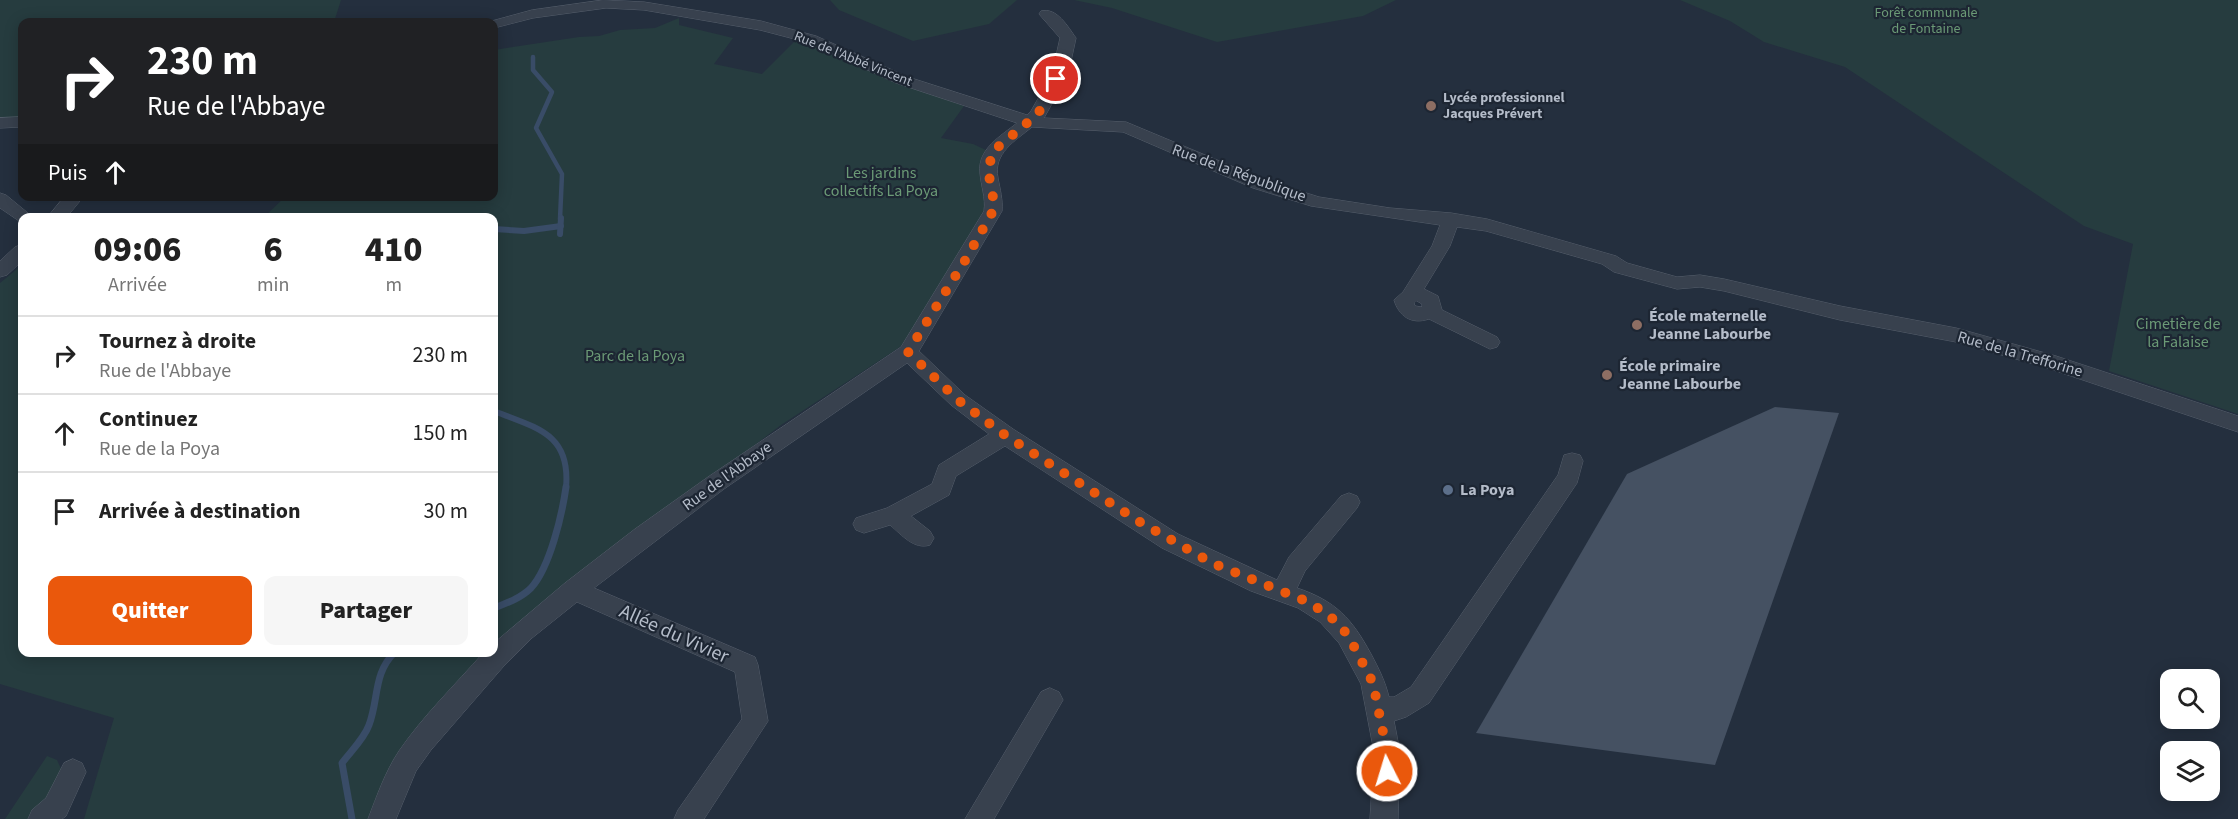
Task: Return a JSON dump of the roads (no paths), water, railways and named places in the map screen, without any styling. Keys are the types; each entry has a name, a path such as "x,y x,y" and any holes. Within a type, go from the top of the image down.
{"street":[{"name":"Rue de l'Abbé Vincent","path":"498,23 532,14 606,4 644,6 761,26 811,39 902,80 1032,122"},
{"path":"1032,122 1042,110 1060,75 1068,43 1064,32 1046,14"},
{"path":"0,123 18,122"},
{"name":"Rue de la République","path":"1032,122 1126,126 1210,165 1317,202 1390,214 1451,219 1487,225 1609,260 1622,268 1677,283 1701,281 1797,303"},
{"name":"Rue de l'Abbaye","path":"498,656 573,590 716,483 908,352 993,211 994,203 988,170 993,151 1032,122"},
{"path":"0,199 18,213"},
{"path":"60,213 71,201"},
{"path":"1451,219 1441,246 1411,295 1403,303 1407,310 1421,315 1430,312 1490,342"},
{"path":"0,271 18,255"},
{"name":"Rue de la Trefforine","path":"1797,303 1979,341 2103,378 2238,424"},
{"path":"908,352 958,400 1005,435 1170,541 1221,567 1306,601 1329,615 1348,635 1373,683 1387,752 1384,819"},
{"path":"864,524 894,515 941,489 947,471 1005,435"},
{"path":"1377,709 1397,709 1420,695 1569,477 1572,461"},
{"path":"1283,592 1297,564 1349,502"},
{"path":"894,515 922,538"},
{"name":"Allée du Vivier","path":"573,590 746,665 755,721 688,819"},
{"name":"Rue de l'Abbaye","path":"382,819 393,789 407,762 439,719 496,657"},
{"path":"979,819 1050,700"},
{"path":"42,819 56,807 69,786 73,772"}],"waterway":[{"path":"533,57 533,70 552,92 536,128 562,174 560,219"},
{"path":"560,226 561,218"},
{"path":"498,229 524,231 560,226"},
{"path":"560,226 560,234"},
{"path":"498,412 524,422 548,435 563,455 566,487"},
{"path":"498,606 523,595 538,579 554,540 566,487"},
{"path":"352,819 342,763 367,730 380,677 391,657"}],"place":[{"name":"Lycée professionnel Jacques Prévert","path":"1431,106"},
{"name":"École maternelle Jeanne Labourbe","path":"1637,325"},
{"name":"École primaire Jeanne Labourbe","path":"1607,375"},
{"name":"La Poya","path":"1448,490"}],"park label":[{"name":"Forêt communale de Fontaine","path":"1926,22"},
{"name":"Les jardins collectifs La Poya","path":"881,182"},
{"name":"Cimetière de la Falaise","path":"2178,333"},
{"name":"Parc de la Poya","path":"635,356"}]}
